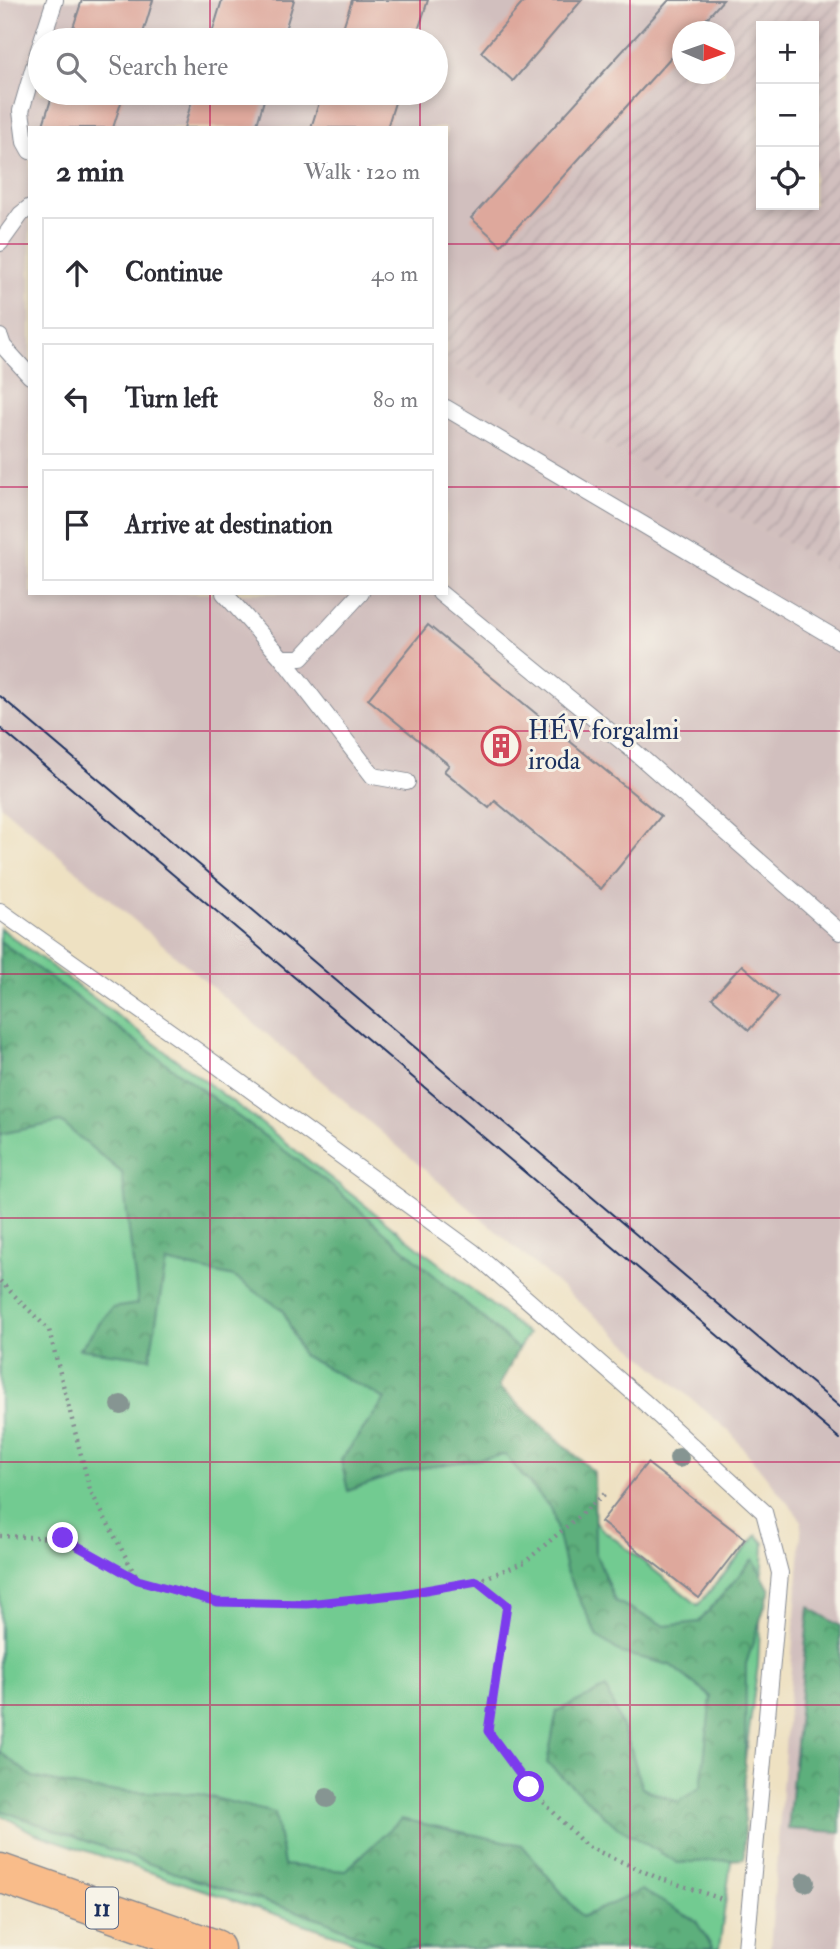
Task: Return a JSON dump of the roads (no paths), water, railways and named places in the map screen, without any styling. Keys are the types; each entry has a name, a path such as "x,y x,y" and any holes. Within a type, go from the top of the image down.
{"main road":[{"name":"11","path":"0,1873 215,1949"}],"lane":[{"path":"46,28 54,0"},
{"path":"28,85 20,111 28,147"},
{"path":"0,243 28,209"},
{"path":"0,337 3,346 28,374"},
{"path":"448,409 840,641"},
{"path":"226,595 282,658 373,776 407,782"},
{"path":"282,658 301,658 359,595"},
{"path":"442,595 635,752 840,932"},
{"path":"0,911 473,1252 643,1401 764,1512 780,1573 746,1949"}],"tram line":[{"path":"0,696 840,1407"},
{"path":"0,728 840,1439"}],"place":[{"name":"HÉV forgalmi iroda","path":"501,746"}]}
